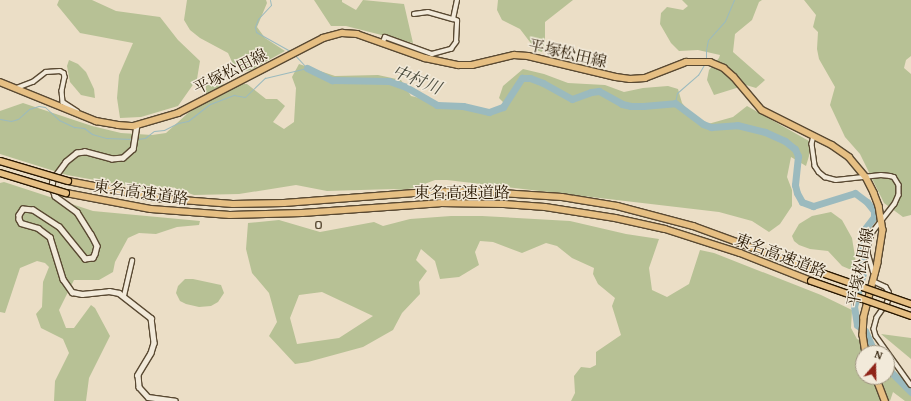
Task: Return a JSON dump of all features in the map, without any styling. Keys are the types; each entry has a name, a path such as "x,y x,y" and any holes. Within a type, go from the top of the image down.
{"highway":[{"name":"東名高速道路","path":"0,161 68,181 156,198 233,204 284,203 428,192 470,191 562,197 617,206 686,224 911,304"},
{"name":"東名高速道路","path":"0,173 66,193 151,209 230,215 295,214 440,203 504,204 545,207 615,218 665,229 740,253 811,281 911,316"}],"main road":[{"name":"平塚松田線","path":"0,82 14,89 96,121 137,127 178,113 323,38 342,33 357,34 426,58 458,65 472,65 514,55 528,56 616,78 645,78 686,62 710,62 724,68 734,77 762,110 832,145 849,158 866,177 874,193 882,220 882,241 864,323 863,335 865,345"},
{"path":"879,385 886,401"}],"street":[{"path":"453,19 457,0"},
{"path":"383,42 385,37 432,54 450,49 456,42 457,21 428,12 414,14"},
{"path":"14,89 33,82 46,72 60,71 64,73 65,77 62,91 63,102 84,116 96,121"},
{"path":"137,127 134,144 129,153 123,158 117,159 85,152 76,153 66,162 53,180 52,186 55,196 77,212 91,234 97,246 93,258 85,259 59,227 33,210 22,209 19,215 21,222 38,228 50,236 65,284 72,292 82,294 109,291 124,296 150,318 152,324 153,349 138,375 139,387 148,397 175,401"},
{"path":"814,136 812,144 815,166 818,172 825,177 836,180 890,176 894,177 899,185 899,195 895,204 873,232 870,242 868,254 873,271 876,272"},
{"path":"124,296 132,261"},
{"path":"873,281 886,287 889,292 888,302 877,318 874,329 876,336 911,385"}],"green space":[{"path":"59,0 92,0 116,11 160,17 178,40 200,61 197,79 178,106 141,117 120,118 117,98 119,75 133,43 80,33 57,5"},
{"path":"187,0 266,0 267,3 257,27 265,38 285,51 251,70 245,71 233,64 228,53 200,38 190,30 184,20"},
{"path":"314,0 342,0 342,2 356,10 363,0 404,4 413,43 346,26 331,26"},
{"path":"498,0 573,0 545,22 545,41 542,52 536,50 520,29 502,20 497,10"},
{"path":"682,0 762,0 759,2 752,20 735,34 733,52 765,80 756,88 746,85 714,95 707,80 709,70 720,55 698,50 679,51 671,43 660,24 661,13 667,7 683,10 688,6"},
{"path":"804,0 911,0 911,56 906,60 904,68 911,74 911,215 903,217 884,203 860,154 845,137 830,105 835,87 819,59 817,49 818,32 813,27 816,15"},
{"path":"69,60 78,64 86,72 94,89 95,98 81,95 70,82 67,66"},
{"path":"299,64 335,76 378,75 401,80 411,96 472,110 499,110 504,103 499,98 503,86 523,69 544,74 568,83 605,85 624,92 643,88 668,86 678,89 682,103 691,114 708,124 733,117 747,106 809,141 809,156 806,166 791,157 787,177 792,190 792,206 780,224 769,232 752,221 719,212 447,180 435,180 414,188 401,190 327,191 296,185 239,194 194,195 171,187 145,189 67,175 0,154 0,111 23,103 92,126 121,133 152,135 166,133 188,113 206,102 206,85 247,84 266,99 277,99 285,106 273,122 284,129 294,122 296,88 292,77"},
{"path":"4,182 93,211 200,221 199,225 177,227 156,234 139,233 128,238 115,262 113,272 99,280 74,280 59,310 66,328 74,328 91,305 95,308 110,336 89,378 86,401 54,401 55,381 69,353 63,339 41,328 36,314 42,307 43,282 49,267 45,263 37,261 20,268 5,313 0,312 0,183"},
{"path":"831,212 842,220 852,238 857,269 849,269 842,266 828,251 810,249 799,245 794,241 792,236 799,224 812,216"},
{"path":"451,216 482,216 570,221 626,234 659,239 649,268 652,290 667,297 689,284 700,250 714,253 821,295 852,310 851,328 857,339 871,345 855,345 855,385 895,385 895,371 911,387 911,401 905,401 893,392 890,401 571,401 575,393 574,376 581,367 590,368 596,365 596,352 621,335 612,306 615,298 598,284 593,274 594,268 572,258 557,246 546,243 522,253 493,242 480,241 475,252 479,265 459,277 440,279 435,261 421,249 416,260 427,271 419,282 420,294 402,313 393,330 363,347 308,362 295,364 269,336 277,322 269,293 252,273 246,249 248,223 279,220 320,232 374,222 383,226 410,219","holes":["322,292 373,316 339,338 297,344 290,318 299,295"]},
{"path":"185,279 193,279 221,285 224,293 218,302 211,306 199,307 186,304 180,301 176,293 178,286"},
{"path":"881,334 911,338 911,359 895,345"}],"waterway":[{"name":"中村川","path":"270,0 271,5 258,19 255,27 256,32 292,52"},
{"path":"706,60 708,40 725,21 734,0"},
{"path":"137,139 145,138 154,131 164,130 178,123 188,121 210,104 234,95 245,97 265,78 307,68 296,56"},
{"path":"675,103 677,93 698,75 705,63"},
{"name":"中村川","path":"307,68 332,80 389,81 406,87 437,105 463,106 489,112 503,107 522,78 530,78 543,83 572,99 591,92 599,91 622,104 631,106 675,103 703,124 711,127 737,125 765,132 785,141 795,149 798,156 795,185 802,202 813,206 855,193 867,202 874,211 874,217 864,230 861,238 863,273 854,306 857,325 865,331 871,345"},
{"path":"0,119 11,121 18,119 29,109 39,106 45,107 59,120 74,127 84,128 92,134 106,138 133,139"},
{"name":"中村川","path":"895,376 911,392"}]}
